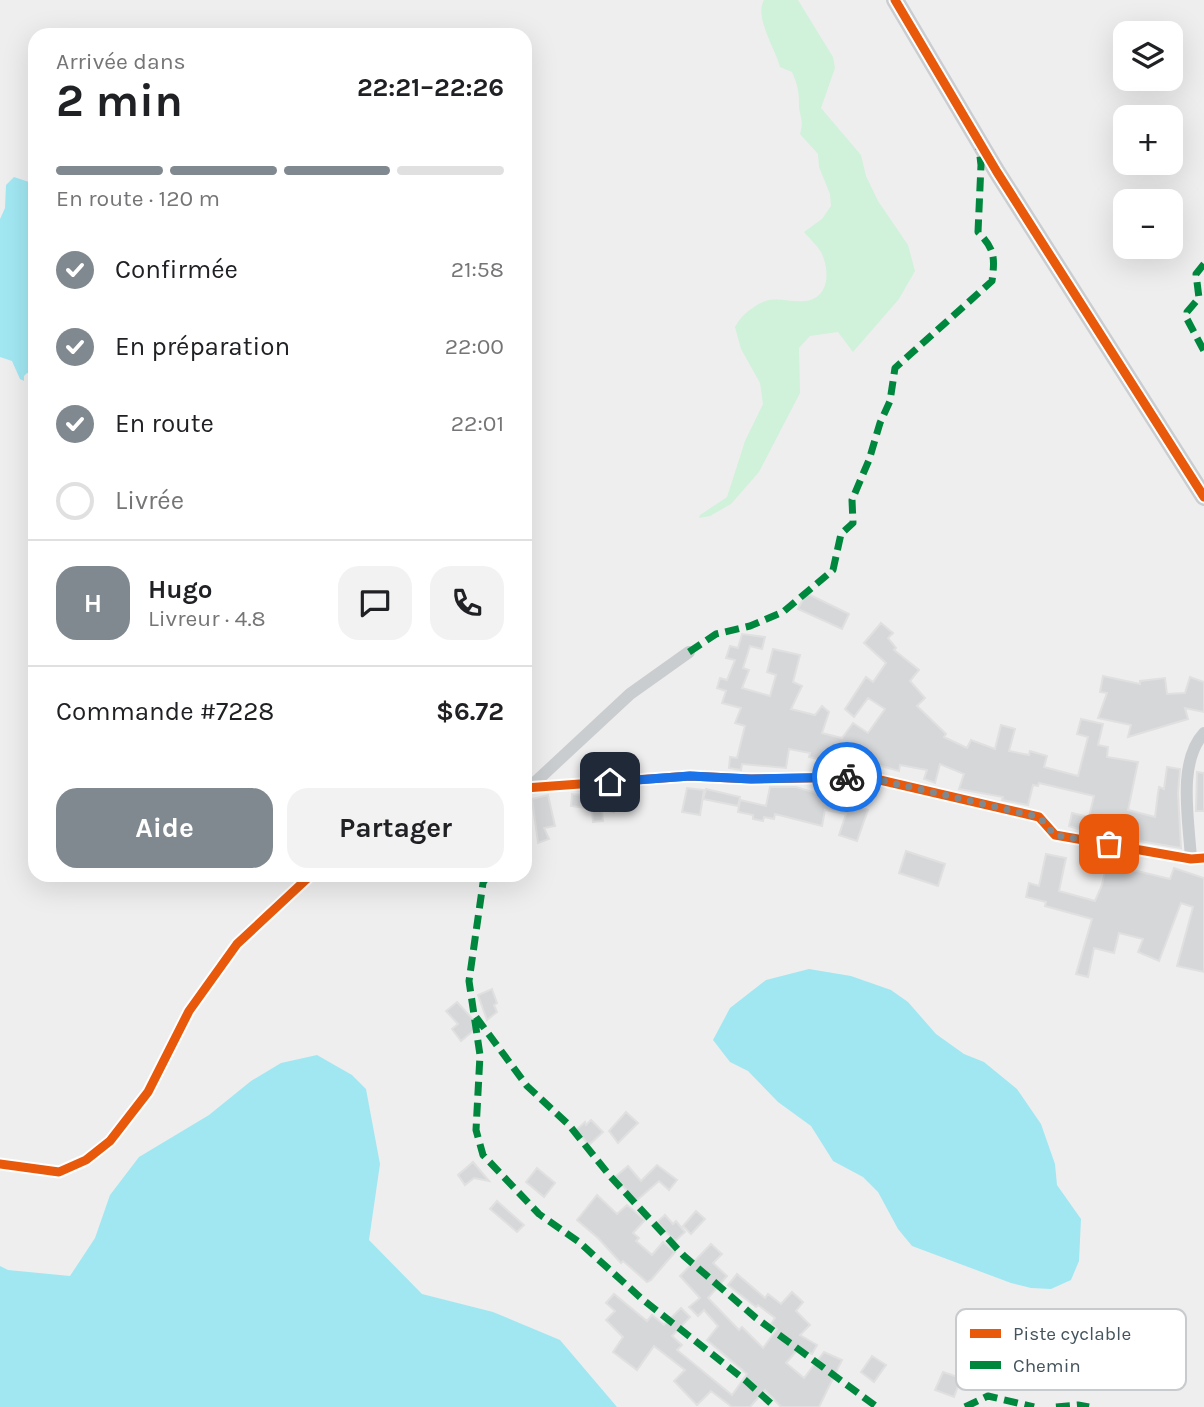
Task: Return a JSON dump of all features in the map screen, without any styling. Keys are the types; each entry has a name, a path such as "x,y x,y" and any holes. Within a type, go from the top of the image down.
{"street":[{"path":"895,0 996,172 1204,497"},
{"path":"532,784 630,694 689,652"},
{"path":"532,788 690,776 751,779 867,777 1039,817 1055,835 1197,858 1187,770 1191,754 1204,733"},
{"path":"0,1164 59,1172 86,1160 110,1141 148,1093 189,1011 237,944 303,882"}],"green space":[{"path":"764,0 798,0 833,57 835,68 821,108 861,155 866,176 878,201 908,245 915,271 899,299 853,352 838,332 810,336 799,348 800,393 759,472 731,504 710,516 699,518 727,497 745,441 763,404 760,383 741,349 735,327 746,313 763,302 806,301 820,294 826,282 826,267 821,252 804,232 822,219 831,206 830,194 819,167 818,154 800,134 802,122 797,85 792,72 780,67 766,33 762,15"}],"water":[{"path":"14,177 28,182 28,373 24,376 24,381 20,379 12,361 0,357 0,219 5,208 6,185"},
{"path":"809,969 851,976 891,990 908,1002 936,1034 964,1054 984,1062 1017,1089 1041,1124 1055,1164 1057,1185 1081,1219 1079,1261 1071,1280 1051,1289 1031,1288 912,1246 898,1229 878,1192 863,1177 833,1161 811,1126 778,1102 748,1071 730,1062 713,1040 730,1008 766,980"},
{"path":"317,1055 352,1075 366,1089 380,1164 369,1240 422,1294 493,1312 560,1340 617,1407 0,1407 0,1266 8,1270 70,1276 95,1238 110,1195 139,1157 209,1115 251,1081 281,1063"}],"building":[{"path":"806,593 849,614 842,629 798,609"},
{"path":"881,623 893,633 888,638 896,648 894,650 919,670 910,681 925,698 917,706 946,734 944,737 967,748 971,740 995,749 1001,725 1015,729 1009,751 1029,755 1030,751 1047,756 1044,767 1078,776 1088,737 1077,734 1081,719 1103,724 1098,745 1108,747 1107,757 1138,762 1128,810 1155,817 1159,787 1164,789 1167,767 1180,769 1178,793 1181,848 1087,832 1069,826 1072,813 1089,817 1094,796 1039,783 1038,786 1033,785 1028,805 1002,800 1003,797 959,789 964,774 940,764 935,783 924,779 927,770 900,765 899,771 849,757 846,769 835,766 835,769 817,769 818,759 809,757 810,753 789,749 786,768 742,764 741,770 729,768 730,757 737,758 745,726 735,723 741,708 722,703 726,691 717,688 720,678 727,680 735,660 726,658 730,646 738,648 742,634 765,637 762,649 750,646 743,668 749,670 742,688 770,696 776,675 767,672 773,649 800,655 793,682 802,686 791,709 815,715 822,706 829,712 822,733 842,738 853,723 868,733 885,709 868,698 854,717 845,709 866,677 873,682 886,663 864,643"},
{"path":"1103,676 1140,684 1140,681 1165,678 1167,694 1185,693 1190,677 1204,682 1204,712 1185,708 1188,719 1128,737 1131,725 1098,718 1107,693 1100,692"},
{"path":"1197,772 1204,773 1204,811 1196,811"},
{"path":"770,787 796,787 833,798 834,791 845,793 844,802 868,810 857,841 839,835 846,814 825,810 822,826 775,814 774,819 764,817 763,821 753,819 753,815 738,812 740,800 766,806"},
{"path":"687,788 704,790 700,815 682,812"},
{"path":"706,789 740,797 738,806 703,799"},
{"path":"600,791 601,796 616,798 614,812 602,810 603,821 593,822 592,809 571,806 572,794 591,796 590,792"},
{"path":"548,795 555,826 544,828 549,839 538,843 532,799"},
{"path":"906,851 945,864 938,886 899,873"},
{"path":"1046,854 1066,858 1059,891 1095,901 1106,866 1115,868 1118,855 1132,857 1129,869 1170,879 1174,868 1204,878 1204,972 1177,966 1193,907 1181,903 1159,961 1138,952 1143,939 1119,933 1114,953 1094,948 1088,977 1076,974 1092,919 1045,906 1046,902 1026,897 1029,883 1039,886"},
{"path":"492,989 497,1012 487,1020 478,995"},
{"path":"457,1002 479,1026 461,1041 452,1029 458,1024 446,1011"},
{"path":"626,1112 638,1123 618,1143 609,1131"},
{"path":"591,1120 603,1132 589,1145 576,1130"},
{"path":"473,1162 489,1181 474,1178 465,1185 458,1175"},
{"path":"657,1165 677,1180 669,1190 659,1181 636,1201 615,1177 628,1166 641,1181"},
{"path":"537,1168 555,1183 544,1197 526,1182"},
{"path":"597,1195 617,1214 627,1205 645,1220 633,1233 639,1238 636,1241 652,1255 663,1242 675,1252 651,1280 647,1282 623,1261 621,1263 577,1220"},
{"path":"497,1201 524,1225 517,1232 490,1209"},
{"path":"696,1211 705,1219 691,1234 683,1226"},
{"path":"665,1215 673,1224 676,1221 685,1232 675,1241 657,1222"},
{"path":"711,1244 722,1254 713,1263 727,1276 708,1298 739,1330 742,1327 763,1348 777,1329 771,1324 775,1318 728,1285 737,1274 765,1298 768,1294 781,1304 792,1292 803,1302 796,1311 810,1325 800,1335 817,1345 812,1354 799,1348 786,1363 804,1378 824,1352 842,1360 819,1407 781,1407 765,1390 750,1407 732,1407 711,1391 697,1405 674,1381 685,1370 654,1346 637,1370 613,1352 623,1337 606,1320 615,1311 606,1303 614,1294 647,1321 652,1315 664,1325 681,1308 690,1317 672,1336 682,1345 677,1350 732,1395 747,1374 707,1340 718,1326 704,1310 698,1316 689,1307 700,1298 680,1276"},
{"path":"872,1356 886,1365 874,1382 861,1372"},
{"path":"943,1372 956,1376 954,1397 935,1390"}],"marked path":[{"path":"689,652 716,634 750,626 783,612 833,570 841,534 853,523 852,500 890,401 895,368 992,281 992,254 978,232 981,165 979,148"},
{"path":"1204,264 1196,274 1199,298 1187,312 1187,319 1204,351"},
{"path":"484,882 469,981 480,1055 476,1130 483,1155 539,1214 579,1242 642,1299 775,1407"},
{"path":"476,1017 527,1086 569,1125 610,1176 684,1256 756,1318 877,1407"},
{"path":"965,1407 988,1396 1034,1407"},
{"path":"1056,1407 1089,1407"}],"cycle path":[{"path":"895,0 997,172 1204,497"},
{"path":"532,787 690,776 751,779 867,777 1039,817 1055,835 1191,859 1204,858"},
{"path":"0,1164 59,1172 86,1160 110,1141 148,1092 189,1011 237,944 303,882"}],"way so far":[{"path":"847,777 867,777 1039,817 1055,835 1109,844"}],"route":[{"path":"610,782 690,776 751,779 847,777"}]}
